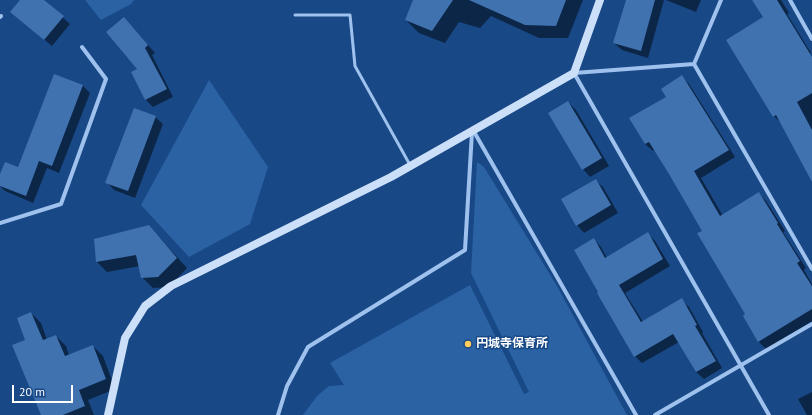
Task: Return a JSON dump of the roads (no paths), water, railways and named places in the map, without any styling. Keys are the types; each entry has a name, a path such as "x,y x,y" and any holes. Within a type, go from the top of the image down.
{"street":[{"path":"600,0 574,73 769,415"},
{"path":"694,64 721,0"},
{"path":"790,0 812,38"},
{"path":"0,223 61,204 106,79 82,47"},
{"path":"108,415 125,338 145,306 171,286 384,180 574,73 694,64"},
{"path":"694,64 812,269"},
{"path":"278,415 287,386 308,347 465,250 472,130"},
{"path":"472,130 636,415"},
{"path":"654,415 812,324"}],"lane":[{"path":"295,15 350,15 354,66 410,166"}],"place":[{"name":"円城寺保育所","path":"468,344"}]}
